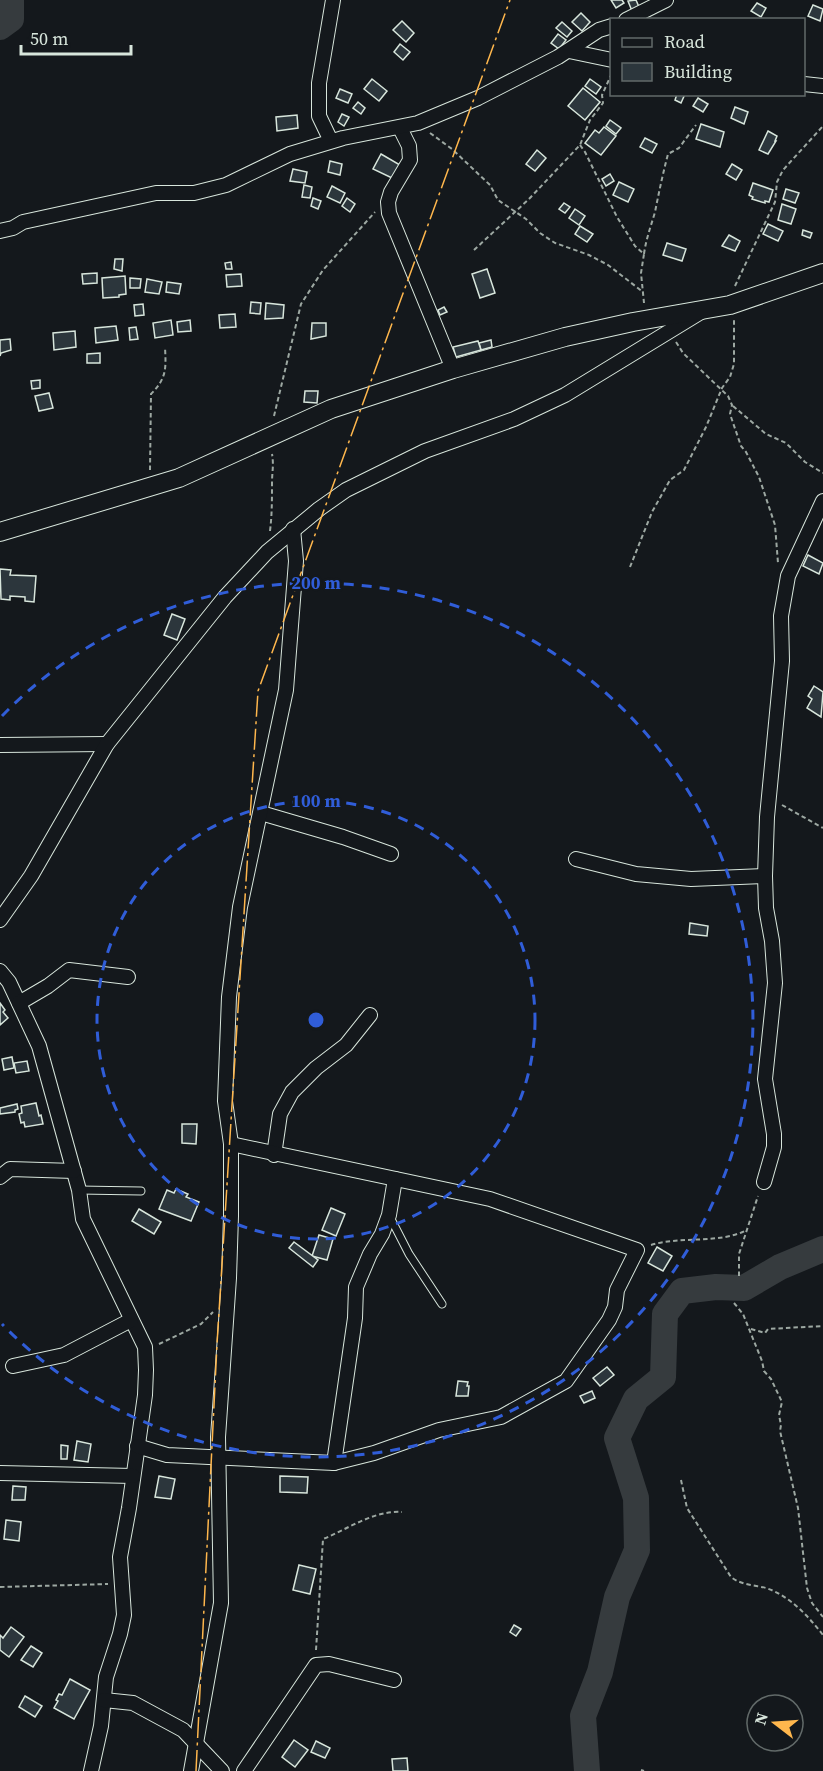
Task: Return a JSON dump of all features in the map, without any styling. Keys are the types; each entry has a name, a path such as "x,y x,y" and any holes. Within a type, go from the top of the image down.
{"street":[{"path":"331,141 318,116 319,83 333,0"},
{"path":"630,18 666,0"},
{"path":"0,231 13,228 23,222 156,193 194,193 226,185 290,154 331,141 418,123 478,98 569,51 599,30 610,27"},
{"path":"569,51 610,60"},
{"path":"805,84 823,86"},
{"path":"400,128 409,146 410,160 391,192 388,202 389,213 453,369"},
{"path":"0,532 179,478 331,409 453,369 565,337 729,305 823,273"},
{"path":"0,920 31,876 107,744 225,597 267,552 293,529 346,490 424,451 514,419 565,396 706,309"},
{"path":"764,1182 774,1147 765,1079 774,982 765,876 767,817 782,661 781,616 788,576 823,501"},
{"path":"191,1771 221,1603 218,1437 231,1198 231,1144 225,1101 229,997 240,907 286,690 296,561 293,529"},
{"path":"0,745 107,744"},
{"path":"261,813 391,854"},
{"path":"576,859 636,874 691,879 765,876"},
{"path":"19,1003 69,970 128,977"},
{"path":"0,971 9,982 39,1046 79,1190 84,1219 145,1347 145,1395 120,1557 124,1615 106,1677 101,1726 91,1771"},
{"path":"274,1155 280,1114 292,1092 316,1068 346,1045 370,1015"},
{"path":"137,1446 167,1455 334,1463 374,1453 439,1430 501,1417 566,1381 609,1320 615,1306 617,1290 637,1250 545,1216 490,1199 274,1155 231,1144"},
{"path":"0,1177 10,1169 74,1171"},
{"path":"334,1463 353,1329 356,1287 389,1215 395,1179"},
{"path":"13,1366 64,1355 131,1320"},
{"path":"0,1473 133,1476"},
{"path":"243,1771 316,1665 329,1664 394,1680"},
{"path":"104,1700 133,1703 183,1730 222,1771"}],"lane":[{"path":"79,1190 141,1191"},
{"path":"389,1215 410,1254 442,1304"}],"path":[{"path":"474,250 515,212 580,145 590,120 603,103 602,95 610,77"},
{"path":"418,123 490,185 498,200 555,243 589,255 608,265 643,292"},
{"path":"647,320 641,273 660,182 668,154 679,148 696,125"},
{"path":"630,567 652,512 670,480 684,470 706,427 722,388 730,377 734,364 733,330 735,323 729,305 737,279 775,202 777,182 783,170 823,126"},
{"path":"580,145 617,217 635,246 644,254"},
{"path":"267,552 274,505 272,481 275,467 269,438 301,304 323,270 371,215 388,202"},
{"path":"669,333 683,353 722,388 732,405 766,434 786,443 805,462 823,473"},
{"path":"145,490 152,465 151,394 161,384 166,369 165,347"},
{"path":"732,405 730,414 737,436 759,477 775,525 778,566 788,576"},
{"path":"770,796 823,828"},
{"path":"739,1276 739,1254 744,1231 764,1182"},
{"path":"637,1250 661,1242 715,1239 744,1231"},
{"path":"145,1347 163,1343 201,1324 227,1298"},
{"path":"734,1303 743,1314 764,1371 771,1379 782,1402 779,1415 780,1431 798,1508 807,1588 812,1603 823,1617"},
{"path":"749,1328 765,1333 768,1329 823,1326"},
{"path":"681,1480 687,1508 731,1577 774,1591 812,1621 823,1635"},
{"path":"316,1665 322,1539 364,1520 392,1511 402,1512"},
{"path":"0,1587 122,1583"}],"building":[{"path":"611,0 622,0 624,3 616,8"},
{"path":"636,0 639,7 632,11 628,1"},
{"path":"757,3 766,8 761,17 751,11"},
{"path":"813,5 823,9 820,21 808,16"},
{"path":"581,13 590,22 582,31 572,22"},
{"path":"402,21 414,33 406,42 393,30"},
{"path":"562,22 572,31 567,37 556,28"},
{"path":"558,34 566,40 559,49 551,43"},
{"path":"400,44 410,52 403,60 394,52"},
{"path":"372,79 387,91 379,101 364,89"},
{"path":"590,79 601,87 596,94 585,86"},
{"path":"583,88 600,102 585,120 568,106"},
{"path":"340,89 352,94 348,103 336,98"},
{"path":"676,96 684,96 681,103 675,100"},
{"path":"698,98 708,104 703,112 693,106"},
{"path":"358,102 365,108 361,114 353,108"},
{"path":"735,107 748,112 744,124 731,118"},
{"path":"342,114 349,117 344,126 338,122"},
{"path":"297,115 298,128 277,131 276,117"},
{"path":"610,120 621,128 616,134 606,126"},
{"path":"701,124 724,132 720,147 696,139"},
{"path":"604,127 616,136 601,155 585,143 595,130 599,133"},
{"path":"768,131 777,136 768,154 759,150"},
{"path":"645,138 657,144 652,153 640,147"},
{"path":"537,150 546,158 535,171 526,164"},
{"path":"381,154 400,165 392,178 373,169"},
{"path":"330,161 342,164 340,175 328,172"},
{"path":"732,164 742,170 736,180 726,174"},
{"path":"293,169 307,172 305,183 290,181"},
{"path":"610,174 614,181 606,186 602,179"},
{"path":"619,182 634,189 628,202 613,195"},
{"path":"753,183 773,190 769,202 752,199 753,197 749,195"},
{"path":"304,185 312,187 310,198 302,197"},
{"path":"332,186 345,193 340,203 327,197"},
{"path":"786,189 799,193 795,203 783,199"},
{"path":"313,198 321,201 318,209 311,206"},
{"path":"347,198 355,204 350,212 342,206"},
{"path":"564,203 570,207 565,213 559,209"},
{"path":"782,204 796,209 791,224 778,220"},
{"path":"575,209 585,216 579,225 569,218"},
{"path":"768,224 783,231 778,241 763,234"},
{"path":"580,226 593,234 587,242 575,234"},
{"path":"803,230 812,233 810,238 802,235"},
{"path":"729,235 740,241 735,251 722,246"},
{"path":"667,243 686,249 682,261 663,255"},
{"path":"115,259 123,259 122,271 114,269"},
{"path":"231,262 232,269 226,269 225,263"},
{"path":"487,269 495,293 480,298 472,274"},
{"path":"97,273 97,283 83,284 82,274"},
{"path":"241,274 242,286 227,287 226,275"},
{"path":"125,276 126,294 103,298 102,278"},
{"path":"130,278 141,279 140,288 130,288"},
{"path":"147,279 162,282 159,294 145,292"},
{"path":"167,282 181,284 179,294 166,292"},
{"path":"251,302 261,303 260,314 250,313"},
{"path":"266,303 284,305 283,318 265,319"},
{"path":"143,304 144,315 135,316 134,305"},
{"path":"444,307 447,312 440,315 438,310"},
{"path":"235,314 236,327 220,328 219,315"},
{"path":"171,320 173,335 155,338 153,323"},
{"path":"190,320 191,331 178,332 177,322"},
{"path":"312,323 326,323 326,336 311,339"},
{"path":"116,326 118,340 96,343 95,328"},
{"path":"136,327 138,339 130,340 129,328"},
{"path":"75,331 76,347 54,350 53,333"},
{"path":"10,339 11,350 1,353 0,356 0,340"},
{"path":"491,340 492,347 481,350 479,343"},
{"path":"478,341 481,350 456,357 453,347"},
{"path":"100,353 100,363 87,363 87,354"},
{"path":"40,380 40,388 32,389 31,381"},
{"path":"305,391 318,391 317,403 304,402"},
{"path":"49,393 53,408 39,411 35,396"},
{"path":"808,555 823,563 819,574 803,566"},
{"path":"0,569 11,570 10,575 36,576 34,602 25,601 25,597 10,596 10,600 1,599"},
{"path":"172,614 185,619 177,640 164,635"},
{"path":"814,686 823,692 821,717 807,708 812,699 808,696"},
{"path":"690,923 708,926 707,936 689,934"},
{"path":"0,1003 8,1018 0,1025"},
{"path":"12,1057 14,1068 4,1070 2,1059"},
{"path":"27,1061 29,1071 16,1073 14,1063"},
{"path":"36,1103 43,1124 25,1127 24,1122 21,1123 19,1114 22,1113 21,1106"},
{"path":"17,1104 18,1109 15,1112 0,1114 0,1108"},
{"path":"182,1124 197,1124 196,1144 182,1143"},
{"path":"176,1189 188,1194 186,1197 199,1202 191,1221 159,1209 167,1190 174,1193"},
{"path":"331,1208 345,1214 336,1236 322,1230"},
{"path":"139,1209 161,1222 154,1234 132,1221"},
{"path":"319,1235 333,1239 327,1260 312,1256"},
{"path":"294,1242 318,1260 313,1267 289,1248"},
{"path":"657,1247 672,1256 663,1271 648,1263"},
{"path":"607,1367 614,1375 600,1386 593,1378"},
{"path":"458,1381 468,1382 468,1396 456,1396"},
{"path":"592,1391 595,1398 584,1403 580,1396"},
{"path":"77,1441 91,1444 88,1462 74,1460"},
{"path":"61,1445 68,1446 67,1459 61,1459"},
{"path":"159,1476 175,1479 171,1499 155,1497"},
{"path":"280,1476 308,1477 307,1493 280,1492"},
{"path":"13,1486 26,1487 25,1500 12,1500"},
{"path":"6,1520 21,1522 19,1541 4,1539"},
{"path":"299,1565 316,1569 310,1594 293,1590"},
{"path":"514,1625 521,1629 516,1636 510,1632"},
{"path":"11,1627 24,1637 9,1657 0,1650 0,1635 3,1638"},
{"path":"31,1646 42,1653 33,1667 21,1660"},
{"path":"70,1679 90,1690 74,1719 54,1708 59,1694 62,1695"},
{"path":"25,1696 42,1706 35,1717 19,1707"},
{"path":"294,1740 308,1750 295,1767 282,1757"},
{"path":"316,1741 330,1748 325,1758 311,1752"},
{"path":"407,1758 408,1771 393,1771 392,1759"}],"waterway":[{"path":"0,27 11,19 11,0"},
{"path":"587,1771 583,1716 600,1672 617,1597 637,1550 636,1498 617,1438 636,1399 663,1377 665,1314 682,1291 716,1287 744,1288 780,1267 823,1249"}],"power":[{"path":"196,1771 217,1344 258,691 510,0"}]}
